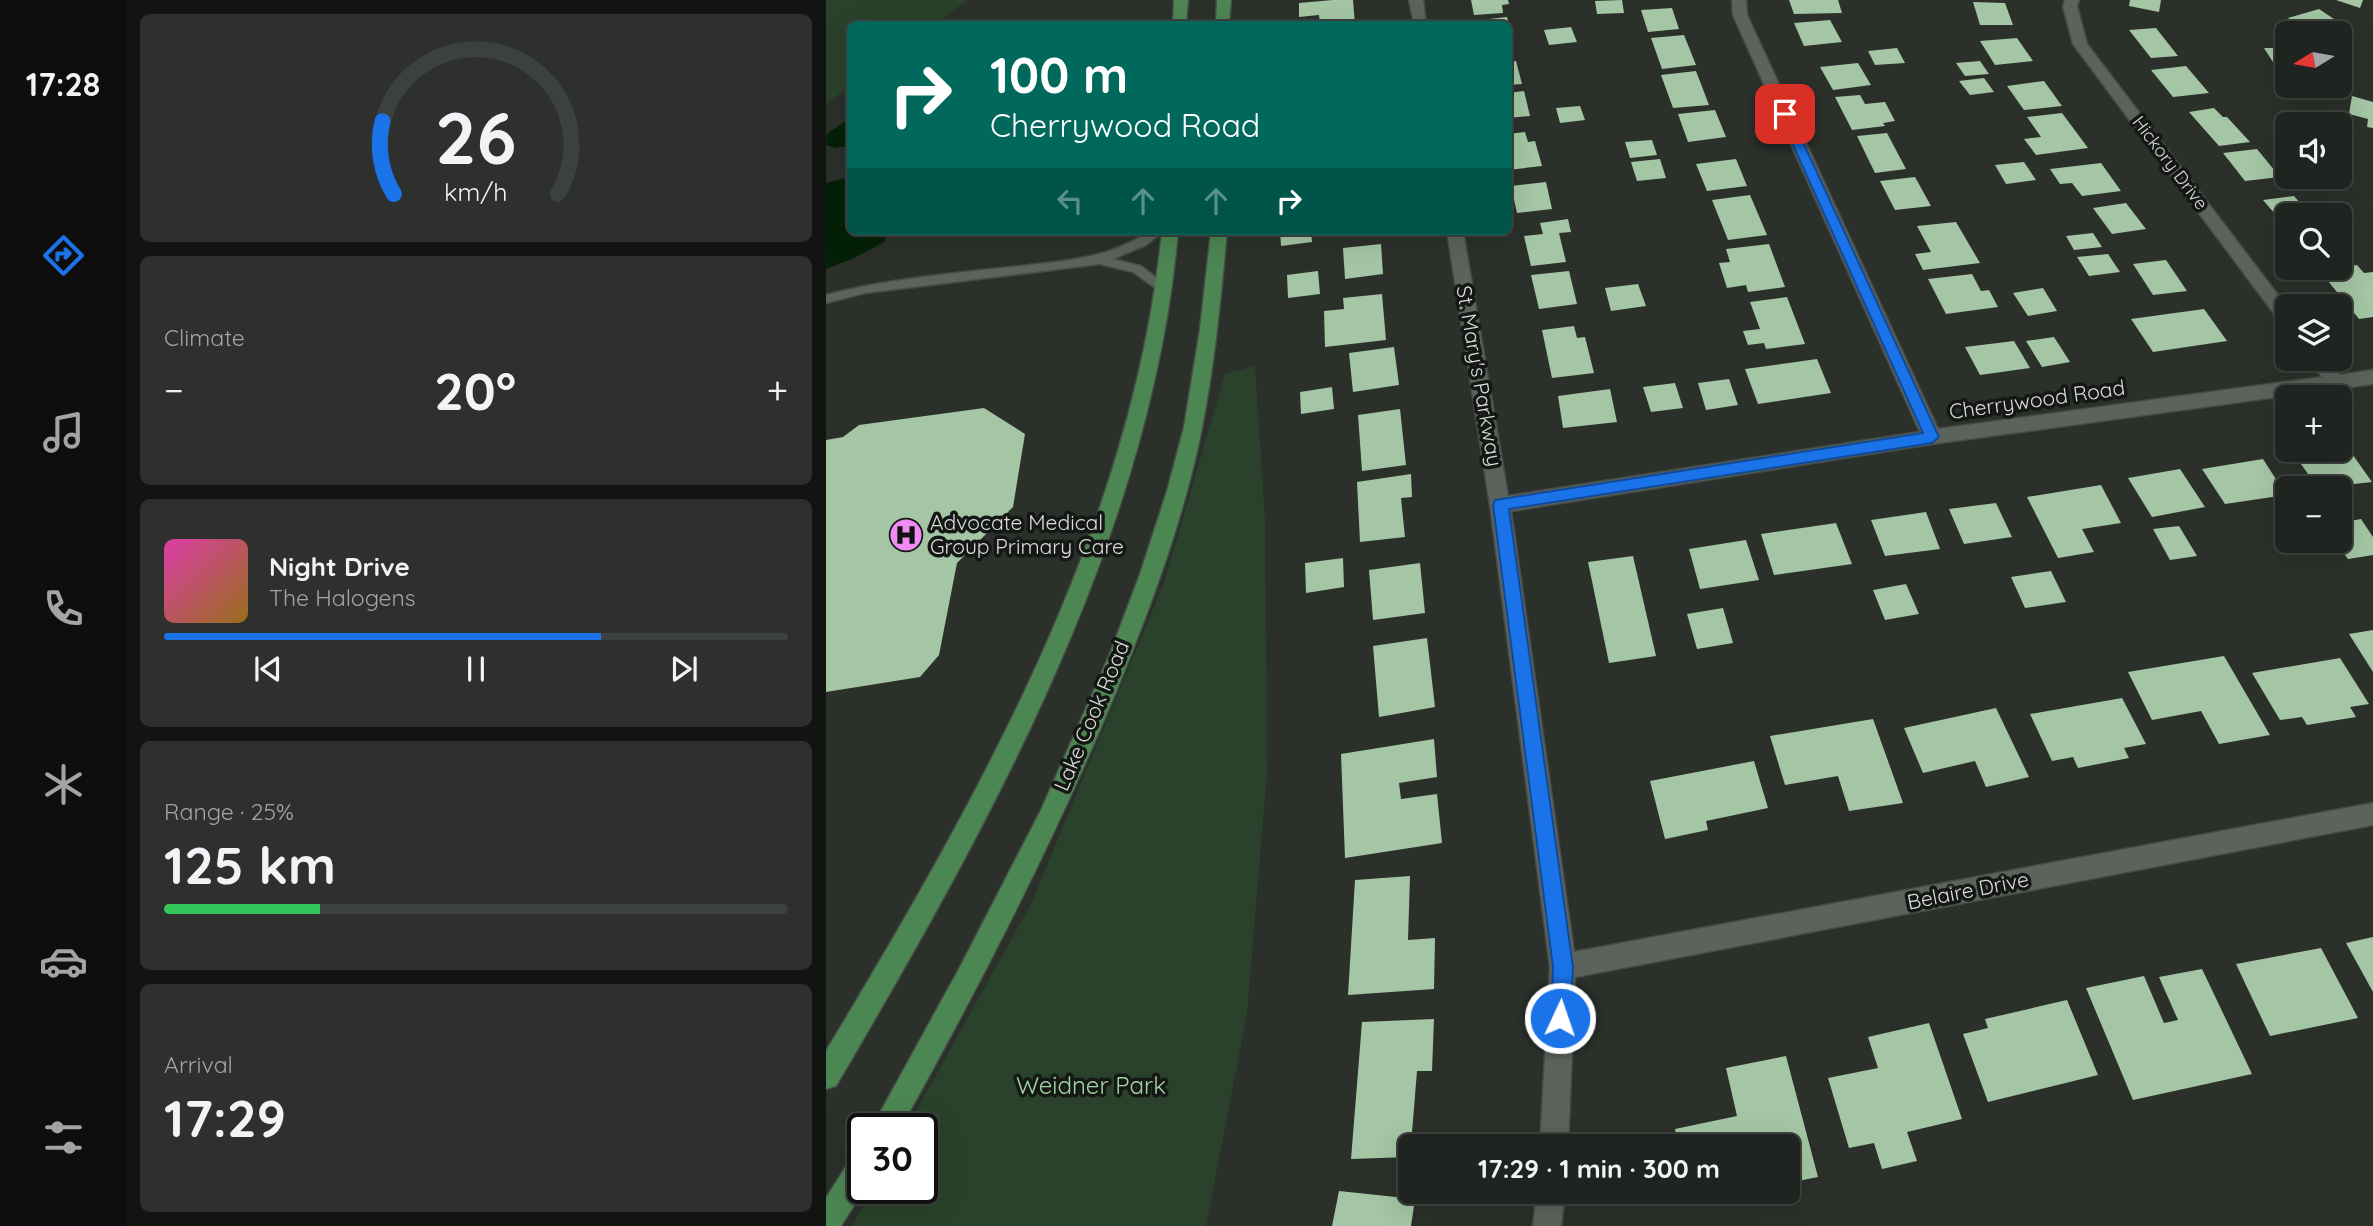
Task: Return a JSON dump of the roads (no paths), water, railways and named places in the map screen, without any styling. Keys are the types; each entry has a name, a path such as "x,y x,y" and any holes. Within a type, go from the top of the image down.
{"main road":[{"path":"1180,21 1181,0"},
{"path":"1223,21 1224,0"},
{"path":"826,1076 934,893 997,772 1070,615 1112,503 1152,360 1164,290 1170,235"},
{"name":"Lake Cook Road","path":"894,1113 948,1019 1109,688 1177,490 1206,358 1219,235"},
{"path":"826,1224 847,1191"}],"street":[{"path":"1416,0 1420,21"},
{"path":"1740,0 1740,15 1932,437"},
{"name":"Hickory Drive","path":"2072,0 2070,6 2080,44 2275,302"},
{"name":"St. Mary's Parkway","path":"1456,235 1500,505 1563,967 1555,1134"},
{"path":"2327,371 2336,383"},
{"name":"Cherrywood Road","path":"1500,505 1932,437 2373,377"},
{"name":"Belaire Drive","path":"1563,967 2373,814"},
{"path":"1547,1226 1550,1204"}],"lane":[{"path":"826,299 864,289 1100,260 1152,235"},
{"path":"1100,260 1137,269 1164,290"}],"place":[{"name":"Advocate Medical Group Primary Care","path":"906,535"}],"park label":[{"name":"Weidner Park","path":"1091,1086"}]}
